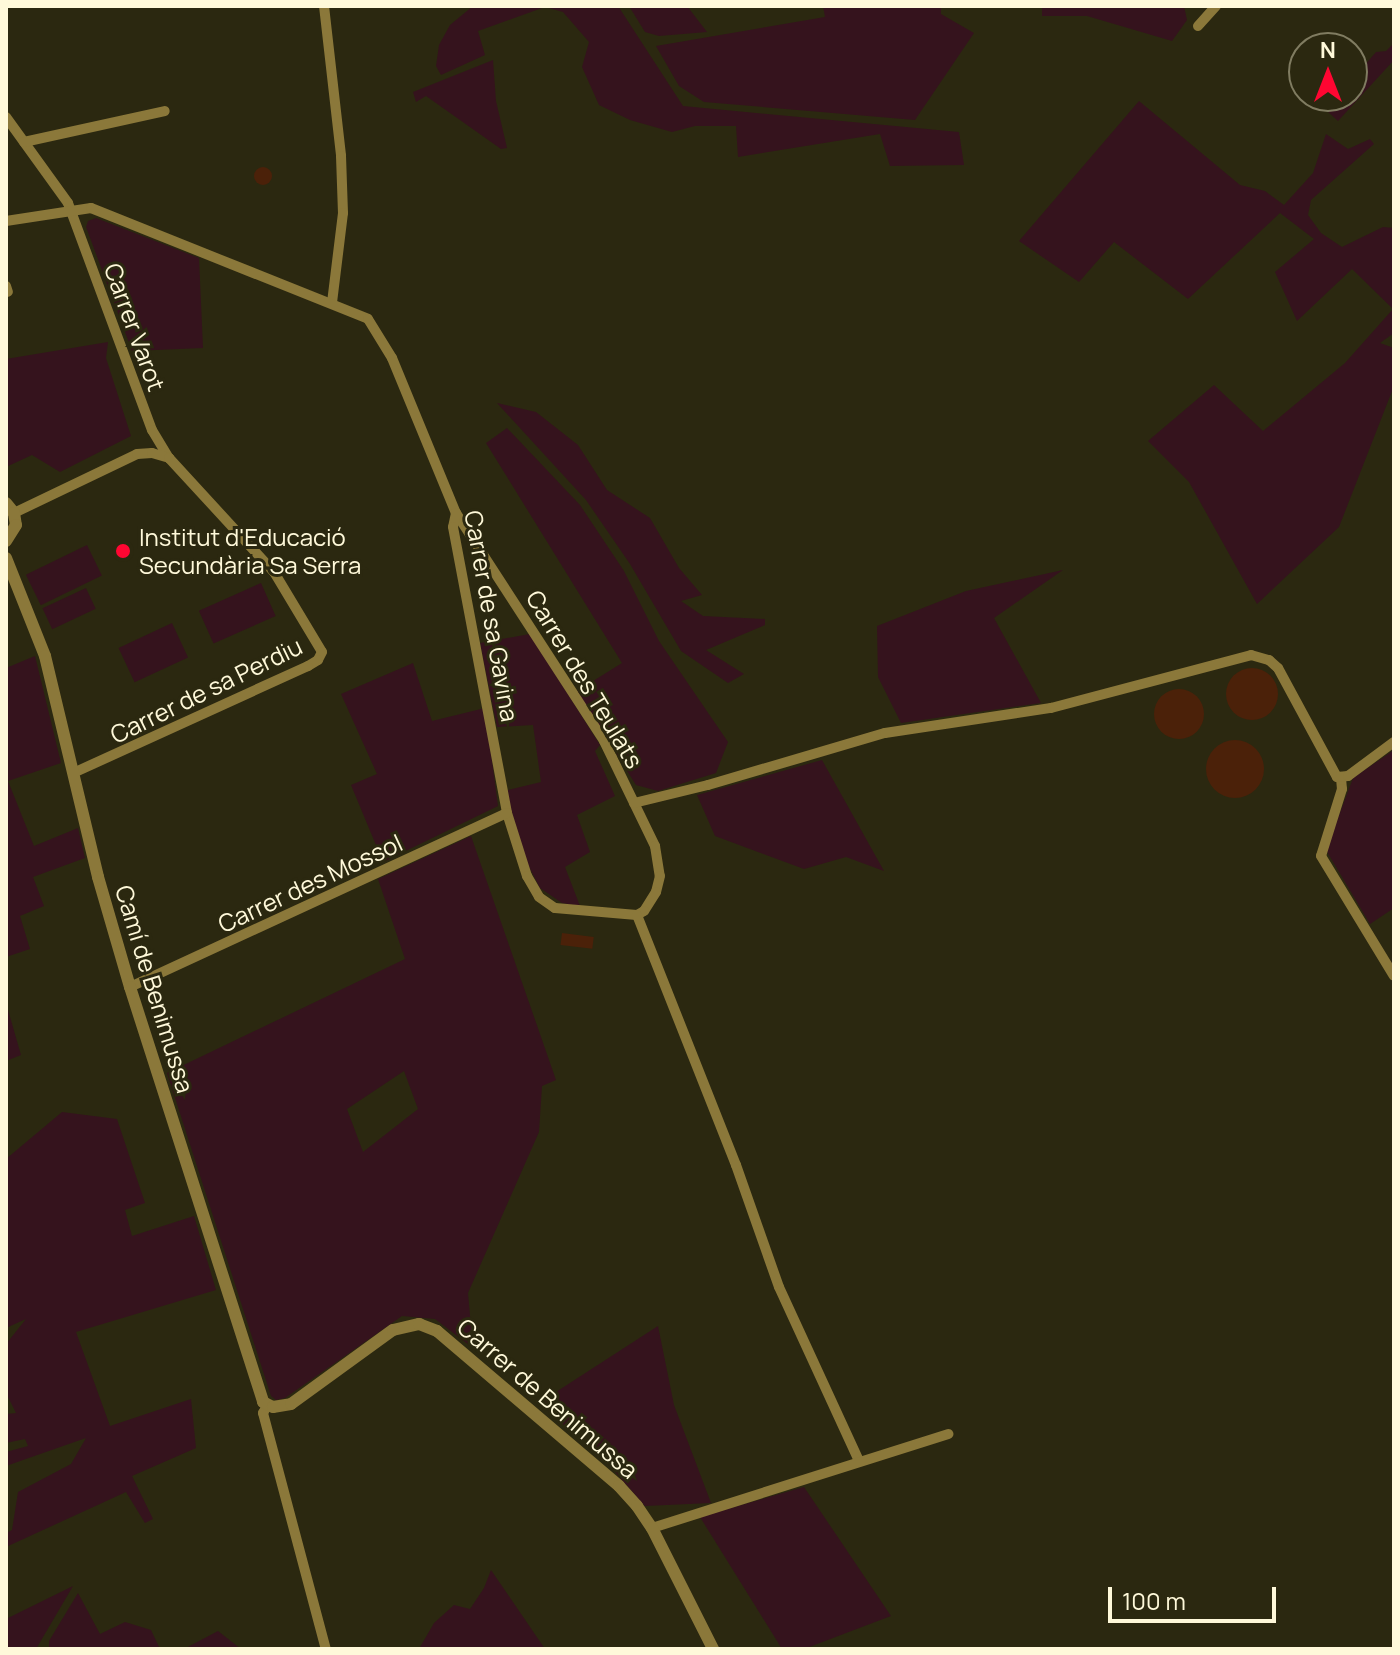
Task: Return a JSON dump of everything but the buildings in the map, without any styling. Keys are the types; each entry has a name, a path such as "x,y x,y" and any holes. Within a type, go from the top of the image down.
{"street":[{"path":"324,6 341,156 343,213 332,302"},
{"path":"1198,26 1216,6"},
{"path":"24,142 165,111"},
{"name":"Carrer Varot","path":"6,117 71,210 152,430 169,458"},
{"name":"Carrer de sa Gavina","path":"6,221 71,210 98,210 368,319 382,338 456,513 453,527 515,846 539,897 555,908 637,915"},
{"path":"6,541 16,525 10,508 137,454 145,448 152,430"},
{"path":"137,454 152,453 169,458"},
{"name":"Carrer de sa Perdiu","path":"73,773 308,666 318,660 322,652 274,572 169,458"},
{"name":"Carrer des Teulats","path":"456,513 604,741 634,803 660,862 656,892 644,911 637,915"},
{"name":"Camí de Benimussa","path":"6,558 45,656 130,987 261,1397 267,1406"},
{"path":"634,803 708,785 885,733 1051,708 1251,655 1269,660 1278,668 1334,773 1341,778 1342,789 1321,856 1394,976"},
{"path":"1341,778 1394,742"},
{"name":"Carrer des Mossol","path":"130,987 507,813"},
{"path":"637,915 736,1165 779,1287 859,1461"},
{"name":"Carrer de Benimussa","path":"267,1406 291,1404 393,1330 406,1325 429,1326 619,1486 652,1528 713,1649"},
{"path":"267,1406 263,1413 326,1649"},
{"path":"652,1528 948,1434"}],"shaded area":[{"path":"473,6 618,6 683,106 959,132 964,165 890,166 880,134 738,157 736,126 695,126 672,132 630,120 599,105 582,67 589,42 563,12 545,7 478,31 485,55 441,75 436,66 439,45 450,25"},
{"path":"629,6 687,6 707,32 659,36 645,32"},
{"path":"823,6 941,6 941,14 974,33 915,120 704,102 679,86 656,46 825,17"},
{"path":"1042,6 1184,6 1187,20 1172,41 1087,16 1042,16"},
{"path":"1394,43 1394,60 1368,88 1368,61 1376,52 1386,51"},
{"path":"493,60 496,101 507,148 501,149 426,96 416,102 413,92"},
{"path":"1139,101 1240,185 1265,191 1284,205 1313,173 1326,134 1348,149 1370,139 1374,144 1311,200 1308,215 1321,233 1342,247 1383,227 1394,228 1394,333 1380,343 1394,348 1394,386 1339,527 1257,604 1189,482 1148,441 1214,385 1263,431 1345,363 1393,309 1352,269 1297,321 1275,272 1314,239 1280,213 1188,299 1114,242 1079,282 1019,241"},
{"path":"1328,112 1346,112 1338,121"},
{"path":"263,167 272,176 263,185 254,176"},
{"path":"96,218 199,258 203,348 132,351 86,227 88,221"},
{"path":"108,342 106,358 131,436 60,472 32,455 6,467 6,359"},
{"path":"497,403 536,412 578,445 607,490 650,518 679,568 702,595 681,601 703,616 765,619 765,625 706,650 744,674 728,683 681,651 630,564 586,500"},
{"path":"507,428 580,505 624,571 659,641 728,742 716,773 658,791 636,785 577,691 622,663 486,443"},
{"path":"87,545 102,576 41,605 26,575"},
{"path":"1063,570 994,618 1041,703 901,723 878,677 877,626 966,591"},
{"path":"261,583 276,616 214,644 199,611"},
{"path":"86,588 96,609 52,629 42,608"},
{"path":"172,623 188,657 135,682 119,648"},
{"path":"530,634 600,745 595,751 615,796 577,815 590,852 565,867 580,906 562,903 540,888 527,863 508,800 508,790 541,782 533,725 497,727 480,643"},
{"path":"35,656 61,763 8,781 34,846 78,828 85,858 33,877 44,906 20,916 30,949 6,957 6,668"},
{"path":"413,663 432,721 485,708 498,806 383,862 351,785 377,774 341,694"},
{"path":"1252,668 1270,676 1278,694 1270,712 1252,720 1234,712 1226,694 1234,676"},
{"path":"1179,689 1197,696 1204,714 1197,732 1179,739 1161,732 1154,714 1161,696"},
{"path":"1235,740 1256,748 1264,769 1256,790 1235,798 1214,790 1206,769 1214,748"},
{"path":"1394,750 1394,908 1370,924 1326,850 1353,778"},
{"path":"822,760 884,871 846,857 804,869 715,836 697,795"},
{"path":"471,836 556,1080 542,1086 539,1132 468,1293 473,1348 435,1319 402,1316 285,1398 276,1400 271,1396 167,1073 405,959 378,879","holes":["404,1071 418,1109 363,1152 347,1109"]},
{"path":"562,933 594,937 592,949 561,945"},
{"path":"6,1003 21,1055 6,1061"},
{"path":"62,1112 117,1119 145,1203 125,1210 132,1236 194,1216 216,1290 76,1332 110,1426 191,1399 196,1448 132,1476 153,1519 145,1523 126,1492 6,1547 6,1533 12,1530 18,1492 71,1464 86,1438 6,1466 6,1452 28,1446 25,1439 6,1443 6,1414 16,1413 6,1393 6,1344 26,1319 6,1328 6,1159"},
{"path":"658,1326 674,1405 711,1503 645,1506 609,1465 539,1403"},
{"path":"804,1487 891,1616 804,1649 782,1649 700,1517"},
{"path":"491,1570 545,1649 419,1649 434,1623 454,1605 470,1609"},
{"path":"73,1586 36,1649 6,1649 6,1619"},
{"path":"78,1593 100,1634 125,1622 151,1630 160,1649 49,1649 49,1641"},
{"path":"218,1631 241,1649 184,1649"}],"place":[{"name":"Institut d'Educació Secundària Sa Serra","path":"123,551"}]}
